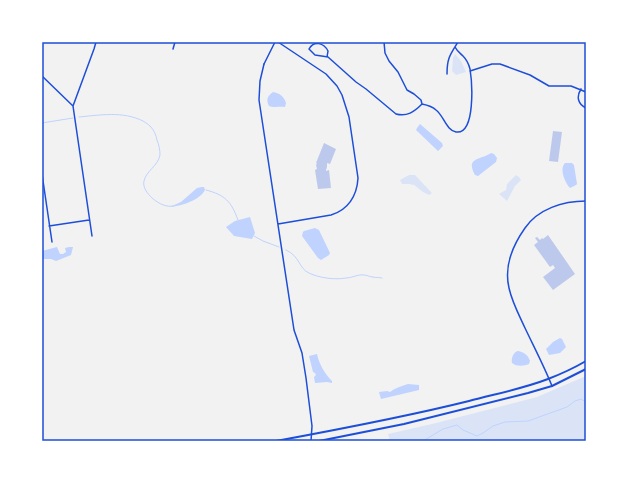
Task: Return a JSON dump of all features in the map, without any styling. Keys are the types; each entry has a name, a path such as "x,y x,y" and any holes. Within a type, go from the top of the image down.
{"main road":[{"path":"276,441 426,411 525,386 549,379 586,361"},
{"path":"318,441 404,424 528,393 552,386 586,369"}],"street":[{"path":"92,236 73,106 96,42"},
{"path":"173,49 175,42"},
{"path":"278,224 330,215 341,210 353,199 357,188 358,178 349,117 342,95 337,86 330,77 321,70 276,42 264,64 260,81 259,100 294,330 302,353 306,378 312,426 311,441"},
{"path":"384,42 385,53 389,61 398,72 407,90 418,97 422,104"},
{"path":"447,74 447,63 449,57 458,42"},
{"path":"327,57 328,51 326,47 320,44 310,46 312,53 315,55 327,57 328,57 396,114 402,116 409,114 422,104"},
{"path":"422,104 436,109 452,130 459,132 466,129 472,97 470,70 464,56 457,51 455,47"},
{"path":"470,70 492,64 500,64 530,75 548,86 571,86 586,92"},
{"path":"42,76 73,106"},
{"path":"581,90 578,93 578,98 582,106 586,108"},
{"path":"42,174 52,242"},
{"path":"552,386 513,302 508,287 509,263 513,248 522,231 536,216 547,209 559,205 570,202 586,201"},
{"path":"49,226 89,220"}],"shaded area":[{"path":"455,54 461,61 466,72 456,75 452,71 453,58"},
{"path":"409,175 415,175 432,193 429,195 414,185 402,184 400,180"},
{"path":"516,175 521,180 515,186 507,201 499,194 506,190 507,184"},
{"path":"586,376 586,441 390,441 388,434 537,397"}],"water":[{"path":"273,92 283,97 286,103 285,107 269,106 268,98"},
{"path":"420,124 442,143 443,146 438,151 416,130"},
{"path":"491,153 497,158 496,162 478,176 475,175 472,169 473,162"},
{"path":"565,163 572,163 574,165 577,184 570,188 566,183 563,172 563,166"},
{"path":"204,187 205,190 203,194 199,197 172,207 181,202 197,188"},
{"path":"250,217 255,233 252,239 234,236 226,227 235,221"},
{"path":"315,228 319,230 330,253 321,260 302,236 304,231"},
{"path":"57,247 60,254 63,254 66,252 65,248 73,247 71,255 56,261 51,259 42,259 42,251"},
{"path":"560,338 566,347 560,353 549,355 546,349"},
{"path":"518,351 527,355 530,361 529,364 520,366 512,363 513,356"},
{"path":"317,354 321,365 332,383 315,383 314,377 316,375 313,372 309,356"},
{"path":"408,384 419,385 419,390 381,399 379,392 390,392 396,388"}],"building":[{"path":"553,131 562,132 558,162 549,161"},
{"path":"324,143 336,149 330,164 327,163 326,170 329,170 331,188 318,189 315,170 317,169 316,163"},
{"path":"548,235 575,274 553,290 543,277 555,268 553,265 550,267 534,245 538,242 535,238 537,237 540,240"}],"waterway":[{"path":"79,117 103,115 128,116 143,121 150,126 156,136 160,155 157,162 145,177 144,185 149,195 153,199 163,205 173,206"},
{"path":"42,123 73,118"},
{"path":"206,190 218,194 230,203 238,220"},
{"path":"254,236 279,247"},
{"path":"286,250 297,259 303,269 313,275 337,279 362,275 382,278"},
{"path":"423,441 443,429 457,425 463,430 477,436 493,426 505,422 528,421 567,407 575,401 581,399 586,402"}]}
